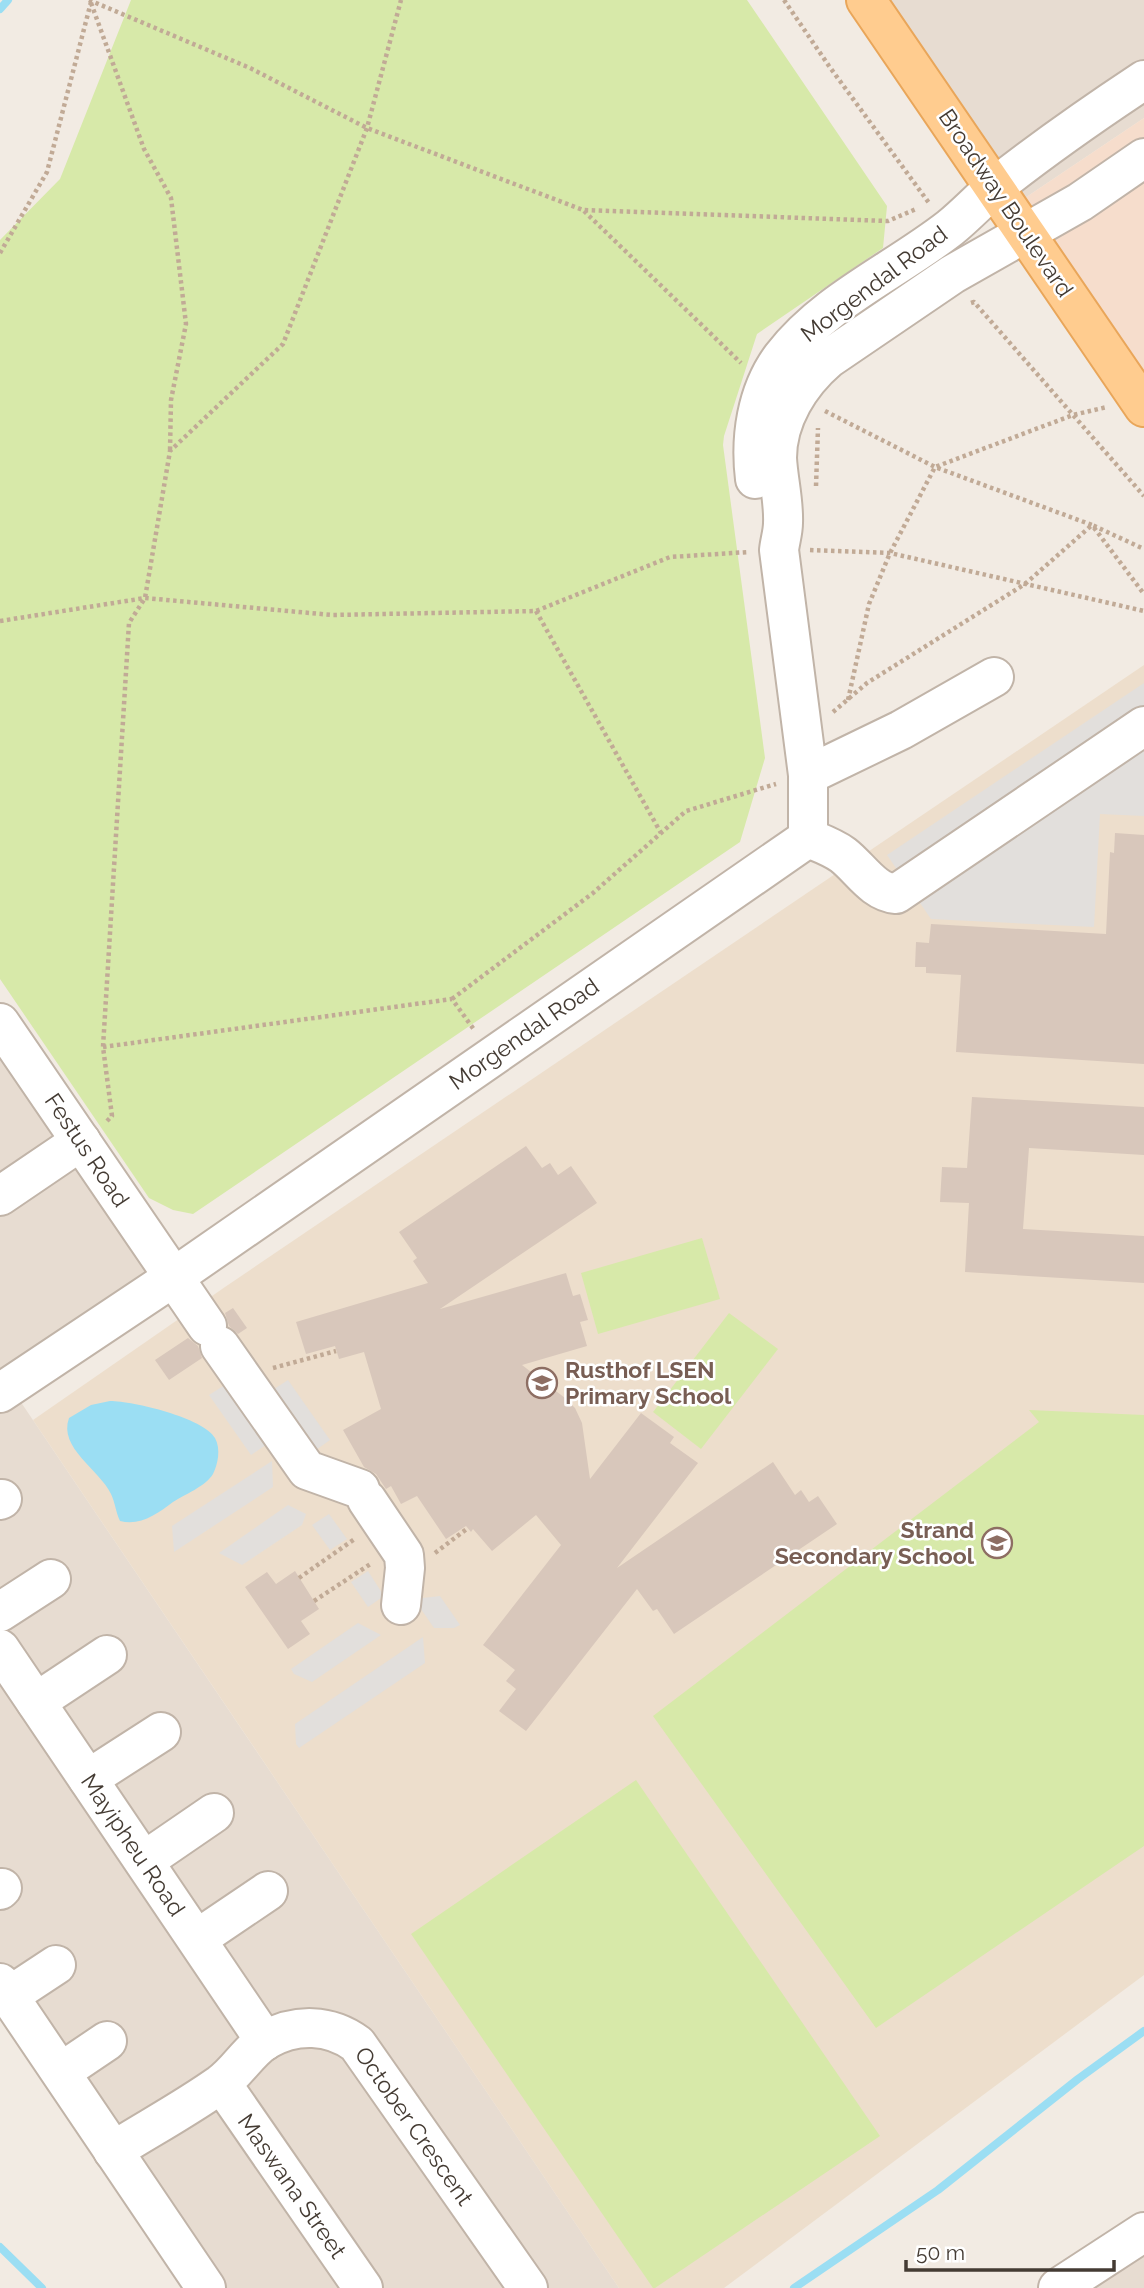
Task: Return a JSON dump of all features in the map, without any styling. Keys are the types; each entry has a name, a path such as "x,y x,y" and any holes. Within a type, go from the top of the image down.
{"main road":[{"name":"Broadway Boulevard","path":"866,0 1142,403"}],"street":[{"name":"Morgendal Road","path":"791,403 780,360 817,321 940,215 994,188 1044,149 1144,80"},
{"name":"Morgendal Road","path":"0,1394 174,1277 808,838 823,768 802,546 763,522 752,455 755,425 791,403 814,372 828,359 953,274 1080,202 1144,158"},
{"path":"823,768 911,725 994,677"},
{"path":"808,838 845,856 881,891 897,894 1144,726"},
{"name":"Festus Road","path":"0,1023 307,1470 363,1494 404,1555 401,1605"},
{"path":"0,1196 81,1141"},
{"path":"0,1612 51,1579"},
{"name":"Mayipheu Road","path":"0,1649 265,2041"},
{"path":"36,1702 107,1654"},
{"path":"88,1779 162,1732"},
{"path":"144,1861 214,1813"},
{"path":"197,1939 268,1891"},
{"path":"56,1965 4,1989 206,2288"},
{"name":"October Crescent","path":"265,2041 307,2027 323,2028 345,2035 357,2044 528,2288"},
{"path":"61,2072 107,2041"},
{"path":"113,2151 222,2084 265,2041"},
{"name":"Maswana Street","path":"222,2084 363,2288"},
{"path":"1058,2288 1144,2232"}],"path":[{"path":"170,451 283,344 367,128 401,0"},
{"path":"784,0 829,66 940,215"},
{"path":"91,1 250,68 367,128 583,210 888,221 940,215"},
{"path":"0,253 47,172 91,1"},
{"path":"81,1141 112,1116 103,1047 129,623 145,598 170,451 171,400 186,324 171,198 144,149 91,1"},
{"path":"583,210 736,356 791,403 935,467 1092,525 1144,549"},
{"path":"963,309 974,302 1144,496"},
{"path":"791,403 830,401"},
{"path":"791,403 815,499"},
{"path":"848,700 869,604 890,553 935,467 1073,415 1142,403"},
{"path":"103,1047 452,999 593,893 686,811 823,768 827,717 867,683 1025,584 1092,525"},
{"path":"1092,525 1144,594"},
{"path":"0,621 145,598 332,615 536,611 670,557 802,546 890,553 1144,611"},
{"path":"536,611 661,833"},
{"path":"452,999 492,1056"},
{"path":"242,1377 336,1351"},
{"path":"299,1578 356,1538"},
{"path":"314,1601 373,1561"}],"shaded area":[{"path":"868,0 1144,0 1144,118 1010,208"},
{"path":"1144,118 1144,406 1010,208"},
{"path":"1144,665 1144,1975 724,2288 619,2288 33,1420"},
{"path":"1144,683 1144,816 1100,814 1094,927 931,919 887,855"},
{"path":"0,1022 176,1277 12,1389 619,2288 205,2288 0,1988"},
{"path":"288,1380 330,1440 313,1452 271,1391"},
{"path":"228,1383 269,1443 251,1455 209,1395"},
{"path":"272,1461 273,1487 174,1552 172,1526"},
{"path":"288,1505 306,1514 302,1525 242,1565 219,1553"},
{"path":"329,1514 347,1539 330,1550 312,1525"},
{"path":"368,1571 384,1596 368,1607 351,1582"},
{"path":"440,1596 460,1625 454,1628 434,1628 414,1599"},
{"path":"358,1623 381,1635 312,1682 294,1674 291,1669"},
{"path":"423,1637 425,1663 299,1748 296,1744 295,1724"},
{"path":"1144,2225 1144,2288 1051,2288"}],"green space":[{"path":"131,0 747,0 887,206 883,248 757,334 724,436 723,445 765,758 740,842 193,1214 173,1210 149,1198 0,979 0,240 60,179"},
{"path":"702,1238 720,1299 598,1334 581,1273"},
{"path":"729,1313 778,1349 701,1449 653,1412"},
{"path":"1029,1410 1144,1415 1144,1846 876,2028 653,1716 1039,1422"},
{"path":"636,1780 880,2136 655,2288 411,1934"}],"water":[{"path":"110,1401 167,1412 208,1431 215,1438 218,1447 213,1474 200,1486 148,1518 135,1522 120,1521 106,1485 75,1449 67,1429 69,1418 91,1405"}],"building":[{"path":"1115,833 1144,835 1144,1064 956,1052 961,975 926,973 926,967 915,967 916,942 929,943 931,924 1106,934 1110,852 1114,853"},
{"path":"972,1097 1144,1107 1144,1155 1029,1148 1023,1229 1144,1236 1144,1283 965,1272 969,1203 940,1202 942,1167 967,1168"},
{"path":"526,1146 542,1168 550,1163 558,1175 571,1166 597,1203 440,1309 566,1273 573,1296 580,1294 588,1320 580,1322 587,1346 522,1365 575,1408 582,1423 590,1479 641,1413 674,1437 670,1443 698,1463 617,1568 773,1462 795,1495 801,1490 809,1502 818,1496 837,1524 674,1634 657,1609 653,1611 637,1589 526,1731 499,1711 516,1689 506,1681 515,1670 483,1645 561,1545 536,1515 492,1551 473,1529 471,1532 466,1526 446,1539 417,1496 401,1504 391,1486 386,1489 376,1474 364,1467 343,1430 381,1409 364,1352 339,1359 335,1346 306,1354 296,1322 428,1283 413,1261 417,1258 399,1232"},
{"path":"233,1308 247,1328 238,1334 229,1326 225,1313"},
{"path":"188,1338 198,1346 202,1358 169,1380 155,1360"},
{"path":"295,1571 319,1609 301,1621 310,1634 288,1649 245,1587 267,1572 276,1584"}],"waterway":[{"path":"0,9 8,0"},
{"path":"794,2288 938,2190 1078,2079 1144,2031"},
{"path":"0,2247 42,2288"}],"place":[{"name":"Rusthof LSEN Primary School","path":"542,1383"},
{"name":"Strand Secondary School","path":"997,1543"}]}
